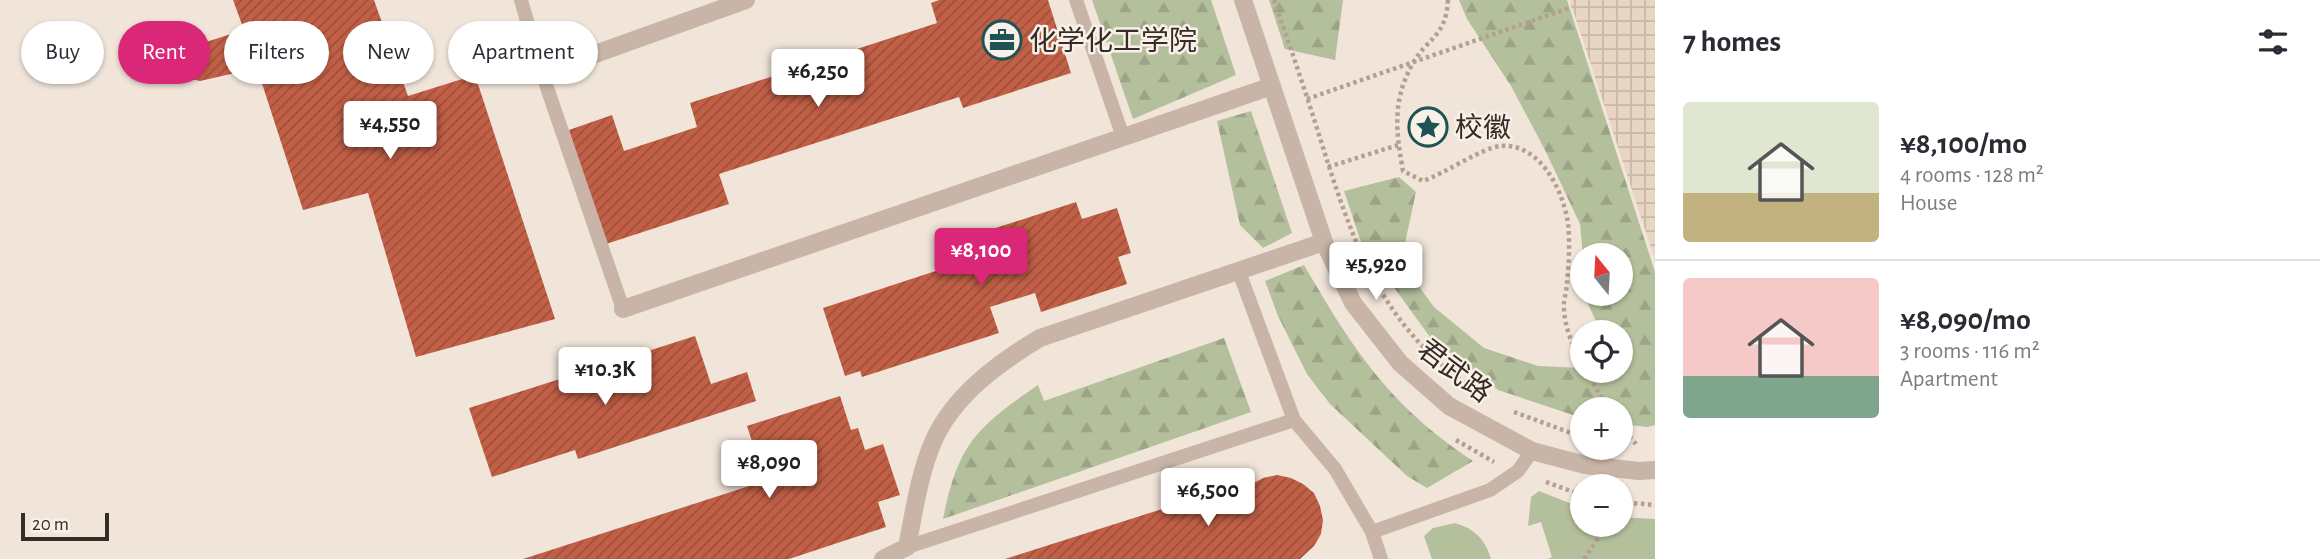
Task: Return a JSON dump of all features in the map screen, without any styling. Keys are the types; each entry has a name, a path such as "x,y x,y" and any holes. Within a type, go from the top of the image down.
{"street":[{"path":"598,53 746,0"},
{"name":"君武路","path":"1243,0 1324,242 1353,303 1400,363 1450,406 1532,452 1585,465 1639,471 1655,470"},
{"path":"623,309 1272,86"},
{"path":"883,559 907,547 920,484 933,442 950,414 1004,359 1040,338 1324,242"}],"lane":[{"path":"521,0 527,21"},
{"path":"1076,0 1124,137"},
{"path":"546,84 623,309"},
{"path":"1239,272 1294,419 1335,469 1372,532 1381,559"},
{"path":"907,547 1294,419"},
{"path":"1372,532 1490,491 1518,471 1532,452"}],"path":[{"path":"1274,0 1328,167 1359,252 1375,283 1401,321 1431,355 1480,394"},
{"path":"1448,0 1447,18 1437,35 1413,63 1401,90 1396,116 1403,171 1423,181 1498,146 1515,146 1535,155 1549,173 1568,224 1567,284 1563,306 1570,339"},
{"path":"1307,99 1572,6"},
{"path":"1328,167 1398,145"},
{"path":"1510,410 1570,432"},
{"path":"1633,441 1636,444"},
{"path":"1633,444 1645,444"},
{"path":"1546,482 1570,491"},
{"path":"1633,503 1655,505"},
{"path":"1584,559 1599,537"}],"green space":[{"path":"1092,0 1211,0 1236,75 1133,119"},
{"path":"1269,0 1343,0 1335,60 1285,49"},
{"path":"1459,0 1567,0 1655,272 1655,425 1633,425 1633,397 1570,397 1570,414 1498,390 1430,337 1361,242 1344,191 1399,177 1416,192 1401,262 1434,307 1484,348 1538,366 1570,367 1570,383 1633,383 1633,320 1595,320 1589,306 1633,306 1633,243 1582,243 1580,224 1545,150 1511,86 1467,19"},
{"path":"1251,111 1292,233 1263,248 1240,225 1217,121"},
{"path":"1304,265 1357,350 1376,374 1418,419 1473,461 1427,488 1407,476 1330,404 1307,374 1278,316 1265,281"},
{"path":"1224,338 1251,412 943,519 955,472 973,440 999,414 1038,385 1044,401"},
{"path":"1539,491 1570,503 1570,537 1633,537 1633,518 1655,519 1655,559 1548,559 1552,557 1541,522 1528,526 1531,497"},
{"path":"1455,523 1478,536 1491,559 1432,559 1424,536 1433,528"}],"shaded area":[{"path":"1570,0 1655,0 1655,260 1572,7"}],"building":[{"path":"233,0 374,0 381,21 343,21 343,84 404,84 408,96 448,83 478,84 555,319 416,357 368,193 303,210 262,84 329,84 329,21 241,21"},
{"path":"939,0 1048,0 1071,73 963,108 959,97 719,174 729,204 606,244 569,130 612,115 624,151 697,127 690,103 937,23 931,3"},
{"path":"224,36 224,76 210,79 210,41"},
{"path":"1076,202 1082,219 1117,208 1131,253 1118,257 1127,284 1041,312 1035,293 990,307 999,333 862,377 860,371 845,376 823,308 966,261 959,240"},
{"path":"695,336 711,384 747,372 756,401 578,459 575,450 492,477 469,408"},
{"path":"840,396 851,430 858,428 865,450 883,444 900,495 878,502 886,527 789,559 523,559 765,481 747,426"},
{"path":"1277,475 1303,484 1314,493 1320,506 1323,520 1321,534 1314,546 1300,559 1005,559 1181,503 1180,498 1226,483 1234,509 1250,485"}],"place":[{"name":"化学化工学院","path":"1002,40"},
{"name":"校徽","path":"1428,127"}]}
